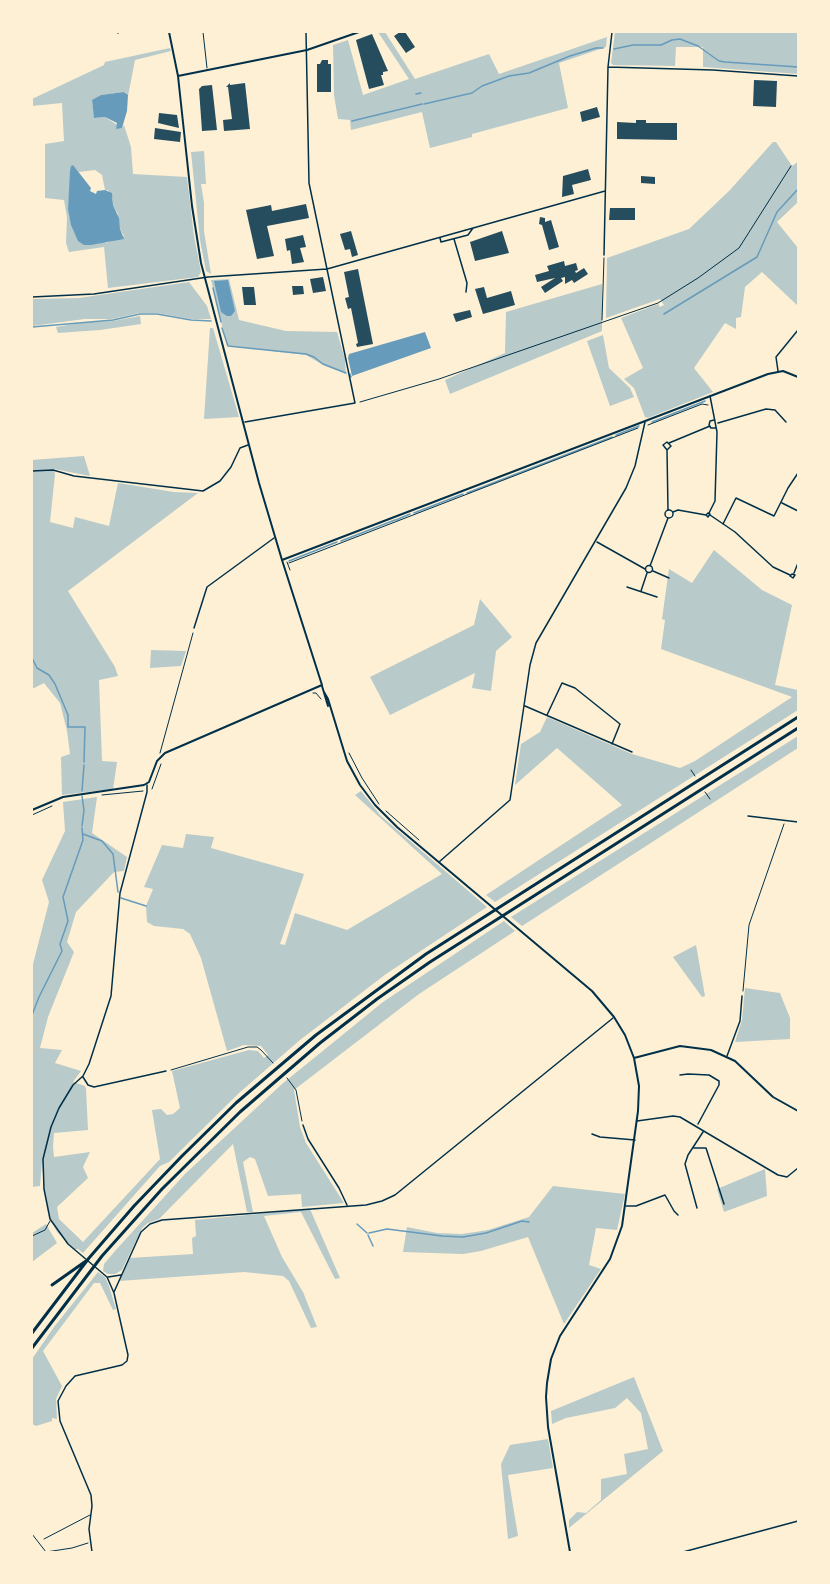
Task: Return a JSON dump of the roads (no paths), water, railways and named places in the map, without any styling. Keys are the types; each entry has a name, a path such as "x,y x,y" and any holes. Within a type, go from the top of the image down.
{"highway":[{"path":"32,1333 89,1258 134,1206 207,1131 275,1069 343,1013 426,954 798,717"},
{"path":"32,1348 102,1256 162,1189 233,1119 320,1043 430,962 798,728"},
{"path":"52,1285 89,1258"}],"street":[{"path":"169,32 178,76 195,229 205,278 275,537 348,761 367,795 385,816 592,991 614,1017 625,1035 634,1058 639,1086 638,1121 626,1206 616,1247 604,1270 567,1323 554,1349 548,1372 547,1417 570,1552"},
{"path":"243,422 355,403 309,183 306,32"},
{"path":"178,76 308,50 360,32"},
{"path":"604,255 608,67 612,32"},
{"path":"608,67 713,70 798,76"},
{"path":"32,297 86,295 205,278 327,269 605,191"},
{"path":"440,238 441,242 468,236 474,227"},
{"path":"454,239 467,283 466,292"},
{"path":"778,372 776,357 798,330"},
{"path":"282,560 710,396 778,372 789,372 798,377"},
{"path":"710,396 714,420 717,423"},
{"path":"708,514 715,501 717,432 715,427 717,423 766,409 775,410 786,422"},
{"path":"710,426 709,423 714,420"},
{"path":"439,862 510,800 530,665 536,643 596,542 631,477 645,421"},
{"path":"667,450 663,445 710,426 715,427"},
{"path":"668,518 665,514 668,510 667,450 670,448 669,443"},
{"path":"32,471 53,470 74,476 203,491 220,481 231,467 240,448 249,445"},
{"path":"723,524 736,498 774,516 798,473"},
{"path":"782,502 798,511"},
{"path":"668,510 708,514 773,567 798,578"},
{"path":"645,569 650,566 668,518 672,517 673,512"},
{"path":"194,628 207,586 275,537"},
{"path":"596,542 647,572"},
{"path":"793,575 798,563"},
{"path":"650,566 652,571"},
{"path":"647,572 652,571 669,578"},
{"path":"640,591 647,572"},
{"path":"627,587 657,597"},
{"path":"547,715 562,683 575,688 620,724 612,744"},
{"path":"32,810 63,796 132,788 147,784 161,756 322,685"},
{"path":"324,692 330,709"},
{"path":"525,706 632,752"},
{"path":"92,1552 90,1489 60,1421 58,1401 66,1386 75,1376 123,1365 128,1355 114,1293 107,1277 57,1232 50,1219 43,1176 46,1142 59,1108 83,1076 89,1064 111,996 120,893 148,790 147,784"},
{"path":"748,816 798,822"},
{"path":"728,1056 740,1021 742,996"},
{"path":"114,1293 141,1232 150,1224 162,1220 382,1202 395,1195 614,1017"},
{"path":"634,1058 664,1049 687,1046 711,1050 728,1056 773,1097 798,1111"},
{"path":"83,1076 88,1085 94,1086 166,1071"},
{"path":"680,1075 709,1075 719,1081 697,1126"},
{"path":"638,1121 680,1117 778,1175 788,1177 798,1168"},
{"path":"303,1125 308,1139 348,1206"},
{"path":"697,1208 685,1169 686,1159 704,1130"},
{"path":"592,1134 600,1137 635,1140"},
{"path":"693,1147 706,1148 724,1204"},
{"path":"626,1206 636,1206 665,1195 678,1215"},
{"path":"107,1277 121,1275"},
{"path":"683,1552 798,1521"}],"lane":[{"path":"203,32 207,71"},
{"path":"32,1236 45,1230 50,1219"},
{"path":"44,1539 91,1515"}],"water":[{"path":"124,92 128,95 127,111 122,128 116,129 117,123 105,117 94,118 92,100 101,95"},
{"path":"73,165 91,188 90,191 96,194 97,191 105,190 112,193 113,205 124,239 91,245 84,245 78,241 71,225 68,209 70,171"},
{"path":"228,280 235,311 231,316 221,312 214,281"},
{"path":"425,332 431,348 352,376 349,354"}],"waterway":[{"path":"614,49 633,45 661,45 680,39 698,46 719,61 798,67"},
{"path":"424,104 472,93 482,86 509,76 529,73 570,56 603,48"},
{"path":"416,94 421,93"},
{"path":"352,121 422,104"},
{"path":"664,314 757,257 777,212 798,189"},
{"path":"213,288 221,322"},
{"path":"32,327 113,320 140,314 211,321"},
{"path":"222,328 228,346 306,354 346,373"},
{"path":"652,422 705,401"},
{"path":"616,435 639,426"},
{"path":"467,493 612,437"},
{"path":"414,513 463,494"},
{"path":"396,520 410,514"},
{"path":"341,541 395,520"},
{"path":"289,561 337,542"},
{"path":"32,658 37,668 49,675 55,684 68,715 68,727 85,727 84,762"},
{"path":"82,791 84,765"},
{"path":"82,796 84,810 82,826"},
{"path":"32,1015 62,951 60,944 68,921 63,897 83,840 82,828"},
{"path":"83,834 102,841 113,854 118,892"},
{"path":"121,898 146,906"},
{"path":"369,1233 387,1229 463,1237 486,1233 522,1221 529,1222"},
{"path":"357,1224 367,1233"},
{"path":"368,1235 373,1246"}]}
